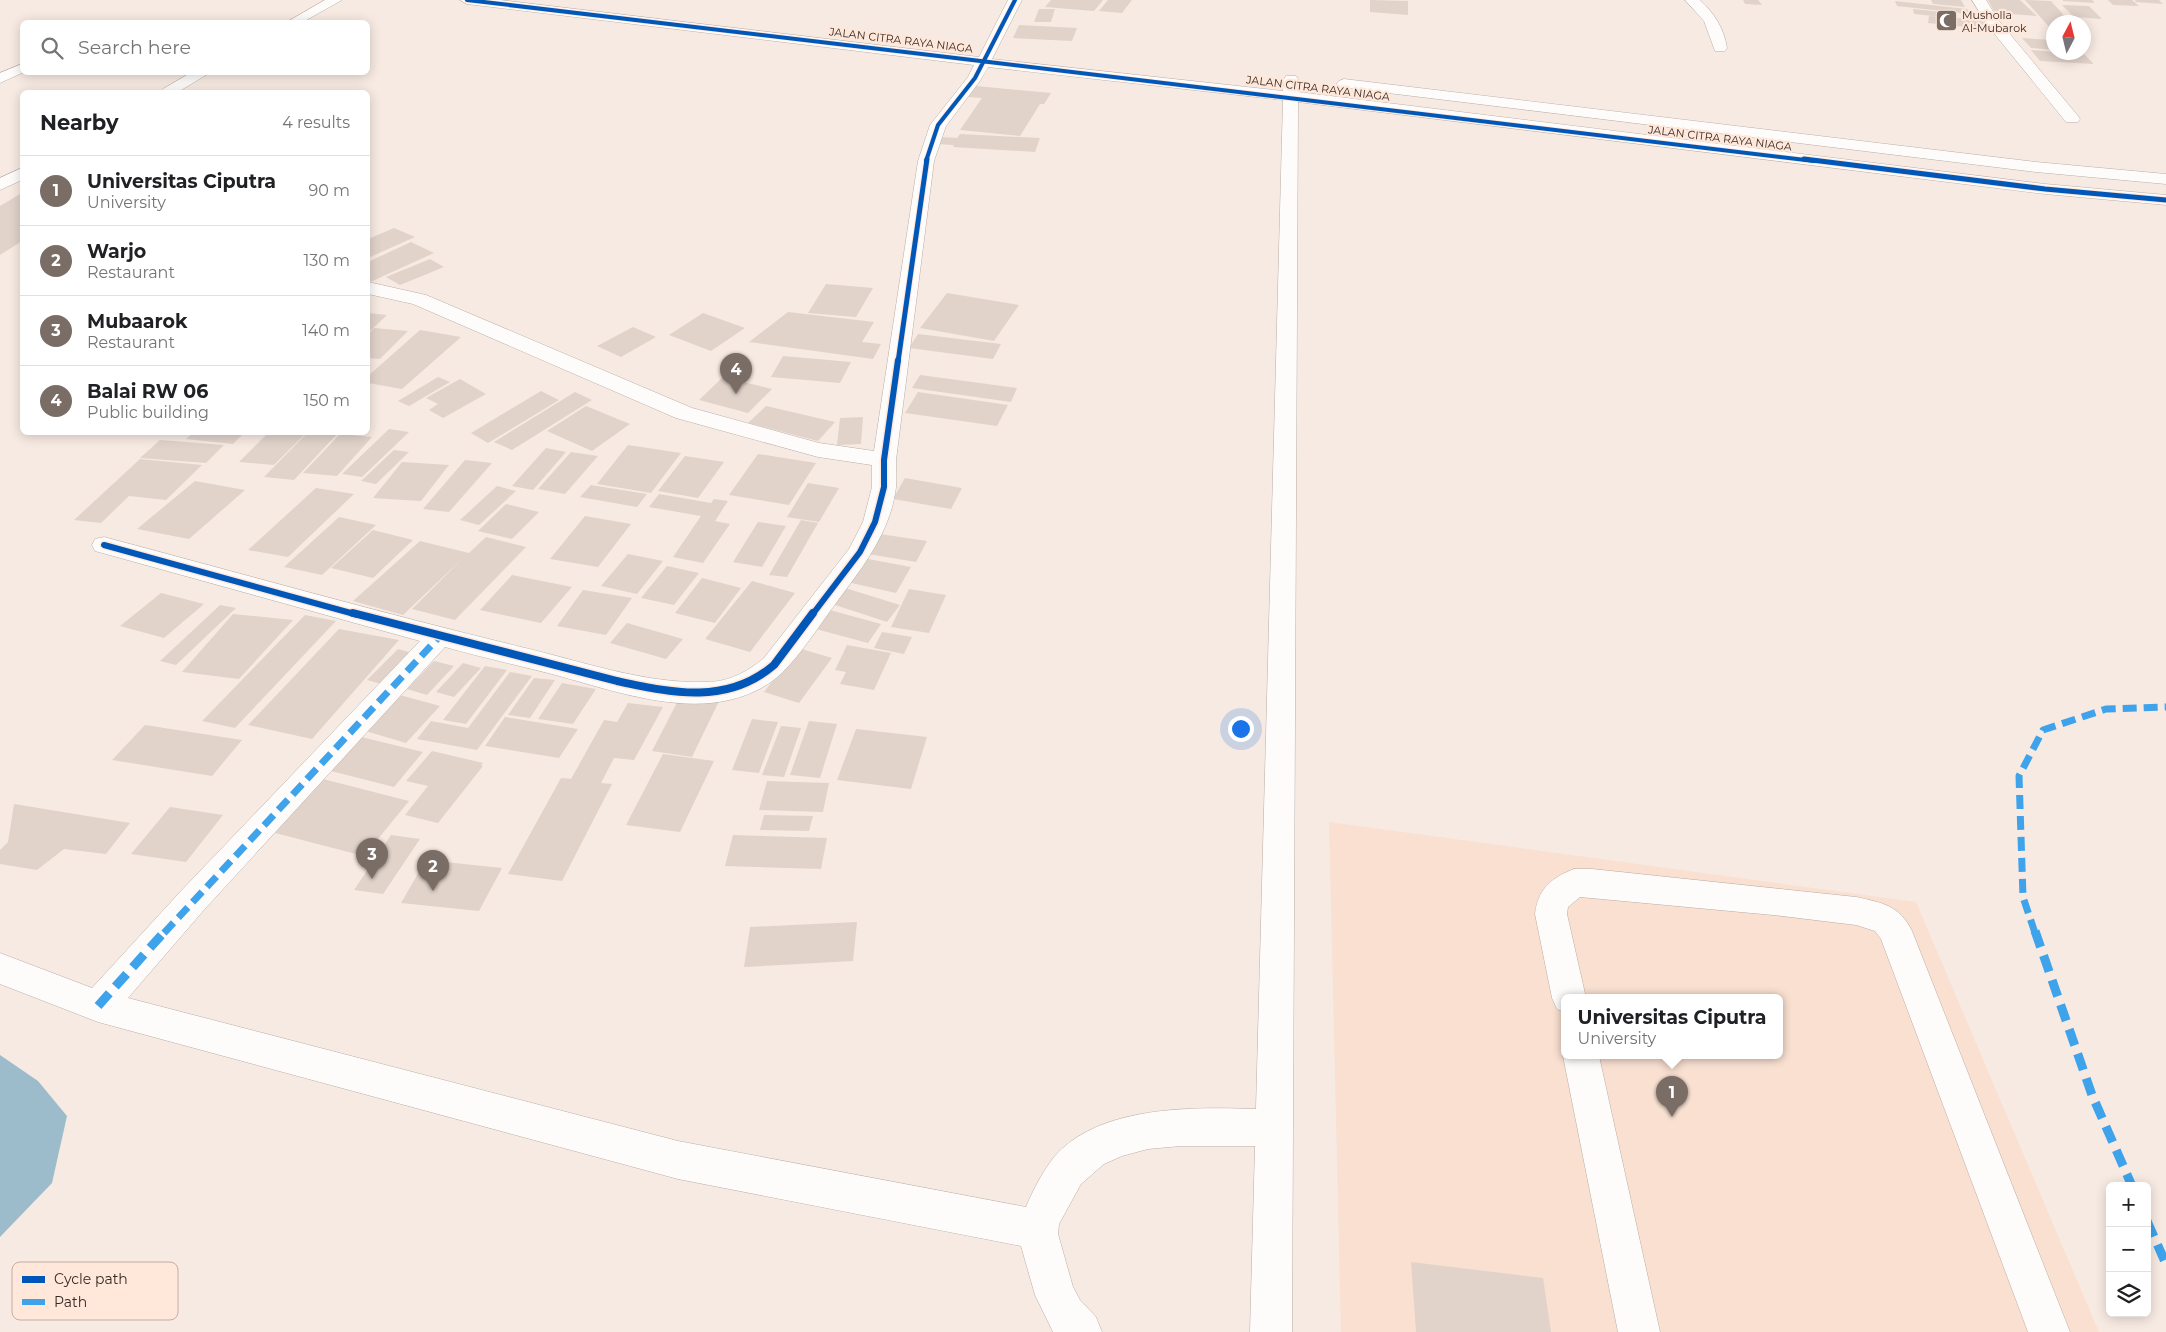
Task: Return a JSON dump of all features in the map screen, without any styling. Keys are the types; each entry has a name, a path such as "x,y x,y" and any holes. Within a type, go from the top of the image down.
{"street":[{"path":"298,20 335,0"},
{"name":"JALAN CITRA RAYA NIAGA","path":"467,0 984,62 1294,83 2036,188 2166,200"},
{"path":"104,545 439,637 641,685 706,693 726,690 748,683 764,675 774,665 860,552 875,522 884,487 884,460 926,162 938,125 975,78 984,62 986,44 1015,0"},
{"path":"1692,0 1713,22 1719,34 1720,48"},
{"path":"1979,0 1993,23 2072,119"},
{"name":"JALAN CITRA RAYA NIAGA","path":"986,44 1010,46"},
{"path":"0,78 20,69"},
{"path":"172,90 199,75"},
{"name":"JALAN CITRA RAYA NIAGA","path":"1330,82 2036,167 2166,179"},
{"path":"1270,1332 1294,83"},
{"path":"0,186 20,174"},
{"path":"370,288 419,299 684,413 818,450 884,460"},
{"path":"98,1006 192,901 439,637"},
{"path":"1568,994 1551,914 1553,900 1574,883 1592,882 1657,892 1773,901 1856,911 1874,915 1887,921 1895,931 2049,1332"},
{"path":"0,968 98,1006 678,1160 1038,1229"},
{"path":"1582,1059 1639,1332"},
{"path":"1081,1332 1059,1306 1052,1289 1038,1229 1054,1191 1072,1165 1088,1152 1111,1140 1181,1127 1275,1128"}],"shaded area":[{"path":"1329,822 1916,902 2099,1332 1341,1332"}],"water":[{"path":"0,1055 38,1081 67,1116 52,1183 0,1237"}],"building":[{"path":"1051,0 1103,0 1094,11 1045,7"},
{"path":"1108,0 1132,0 1122,13 1099,11"},
{"path":"1370,0 1408,1 1408,15 1370,12"},
{"path":"1743,0 1758,0 1762,5 1745,4"},
{"path":"1931,0 1961,0 1965,7 1933,4"},
{"path":"1988,0 2020,0 2037,16 1995,13"},
{"path":"2025,0 2051,1 2064,15 2046,15 2046,24"},
{"path":"2092,0 2095,3 2063,1"},
{"path":"2108,0 2132,0 2139,6 2113,5"},
{"path":"2135,0 2159,0 2163,4 2136,2"},
{"path":"1895,1 1967,9 1970,14 1897,6"},
{"path":"2062,5 2089,6 2102,19 2091,18 2091,15 2072,15"},
{"path":"1039,9 1055,9 1051,22 1034,22"},
{"path":"1913,9 1951,13 1952,18 1914,14"},
{"name":"Musholla Al-Mubarok","path":"1929,16 1982,20 1987,27 1928,23"},
{"path":"1019,25 1077,28 1072,41 1013,38"},
{"path":"2022,38 2046,40 2046,49 2031,48"},
{"path":"2031,50 2046,51 2046,60 2090,60 2094,64 2040,61"},
{"path":"976,86 1051,93 1044,104 1040,104 1020,136 960,130 982,98 968,97"},
{"path":"960,134 1040,138 1035,152 953,147 954,145 935,144 939,137 957,138"},
{"path":"20,194 20,242 0,255 0,206"},
{"path":"394,228 415,237 370,257 370,238"},
{"path":"411,242 434,253 370,282 370,261"},
{"path":"430,259 444,267 400,285 386,277"},
{"path":"826,284 873,288 856,317 808,313"},
{"path":"947,293 1019,305 994,341 920,328"},
{"path":"788,312 874,322 862,342 881,344 873,359 749,342"},
{"path":"370,313 387,315 370,331"},
{"path":"703,313 745,328 711,351 669,335"},
{"path":"633,327 656,337 621,357 597,346"},
{"path":"374,328 408,331 380,359 370,358 370,333"},
{"path":"420,330 461,337 402,389 370,383 370,374"},
{"path":"918,334 1001,344 993,359 909,348"},
{"path":"783,356 851,362 840,383 771,377"},
{"path":"920,375 1017,388 1011,402 912,388"},
{"path":"438,377 450,382 409,406 398,401"},
{"path":"723,377 772,389 748,413 699,400"},
{"path":"460,379 486,394 443,418 429,410 438,404 426,398"},
{"path":"541,391 559,400 488,443 471,433"},
{"path":"575,392 592,400 512,450 494,442"},
{"path":"918,392 1008,405 997,426 905,413"},
{"path":"586,406 630,424 592,451 547,431"},
{"path":"766,406 835,422 818,441 748,423"},
{"path":"863,417 861,444 837,445 840,418"},
{"path":"389,429 409,432 362,477 342,474"},
{"path":"191,435 242,435 233,444 186,439"},
{"path":"266,435 304,435 274,465 239,462"},
{"path":"305,435 336,435 294,480 264,477"},
{"path":"339,435 372,437 337,476 303,473"},
{"path":"160,440 224,445 206,463 140,458"},
{"path":"628,445 681,453 651,493 597,484"},
{"path":"546,448 566,452 533,490 512,486"},
{"path":"394,450 409,452 376,484 361,481"},
{"path":"571,452 598,456 565,494 538,489"},
{"path":"758,454 816,463 789,505 729,495"},
{"path":"685,456 724,462 698,498 658,491"},
{"path":"140,459 202,465 166,500 129,496 101,523 74,520"},
{"path":"465,460 492,463 449,512 423,509"},
{"path":"402,462 449,465 421,501 373,498"},
{"path":"905,478 962,488 951,509 893,499"},
{"path":"195,481 245,490 189,539 137,529"},
{"path":"808,483 839,488 819,522 787,517"},
{"path":"591,485 647,494 637,507 580,497"},
{"path":"497,486 516,491 479,525 460,520"},
{"path":"316,488 354,494 288,557 248,550"},
{"path":"659,494 711,503 714,499 728,501 715,521 730,524 703,563 673,557 701,516 649,507"},
{"path":"506,504 539,512 512,539 478,531"},
{"path":"585,516 631,524 598,567 550,559"},
{"path":"339,517 376,525 322,575 284,567"},
{"path":"801,520 818,523 787,577 769,575"},
{"path":"758,522 786,526 762,567 733,562"},
{"path":"373,530 413,540 373,578 331,568"},
{"path":"873,533 927,541 916,562 862,553"},
{"path":"486,537 526,547 455,620 412,609 463,558 403,615 353,601 420,541 469,553"},
{"path":"628,554 663,561 637,594 601,586"},
{"path":"863,558 911,567 896,593 847,582"},
{"path":"667,566 699,573 674,605 641,598"},
{"path":"512,575 572,587 541,623 480,610"},
{"path":"702,578 741,588 715,623 675,613"},
{"path":"752,581 795,593 750,652 705,639"},
{"path":"842,587 900,605 887,622 829,603"},
{"path":"909,589 946,595 929,633 891,627"},
{"path":"583,590 632,598 606,635 557,626"},
{"path":"161,593 204,604 164,638 120,626"},
{"path":"220,605 236,608 176,665 160,661"},
{"path":"826,609 881,624 868,643 812,628"},
{"path":"233,614 293,620 239,679 182,672"},
{"path":"305,615 336,621 235,728 202,721"},
{"path":"627,623 683,639 666,659 610,643"},
{"path":"339,629 399,640 312,739 248,725"},
{"path":"882,632 912,637 904,654 874,648"},
{"path":"847,645 891,653 874,690 840,684 846,672 835,670"},
{"path":"798,648 832,658 799,703 764,692"},
{"path":"398,649 419,655 388,686 367,680"},
{"path":"434,661 454,666 427,695 407,689"},
{"path":"463,663 481,668 454,697 436,692"},
{"path":"485,666 507,670 466,724 443,720"},
{"path":"510,672 532,676 477,750 417,739 431,721 468,728"},
{"path":"534,678 555,680 530,718 508,715"},
{"path":"562,683 596,689 573,724 538,719"},
{"path":"682,693 721,697 692,757 652,751"},
{"path":"396,694 440,706 406,743 362,730"},
{"path":"628,703 663,707 634,760 614,758 601,783 612,784 562,881 508,874 561,778 571,779 604,720 617,722"},
{"path":"505,717 578,729 559,758 485,746"},
{"path":"752,719 778,722 759,773 732,770"},
{"path":"809,721 837,724 820,778 790,775"},
{"path":"145,725 242,740 212,776 112,760"},
{"path":"781,726 801,728 784,777 762,775"},
{"path":"856,729 927,737 911,789 837,780"},
{"path":"357,736 423,752 394,787 327,770"},
{"path":"432,751 483,763 481,765 483,766 438,823 405,815 428,786 406,781"},
{"path":"663,754 714,761 680,832 626,825"},
{"path":"323,779 409,801 364,856 275,833"},
{"path":"767,781 829,783 823,812 759,810"},
{"path":"14,804 130,823 106,854 64,849 37,870 0,864 0,850 8,842"},
{"path":"170,807 223,815 186,862 131,854"},
{"path":"764,815 813,816 809,831 760,830"},
{"path":"391,835 420,839 383,894 354,890"},
{"path":"733,835 827,838 821,869 725,866"},
{"path":"426,860 502,868 479,911 401,903"},
{"path":"857,922 853,961 744,967 750,927"},
{"path":"1411,1262 1543,1278 1551,1332 1416,1332"}],"marked path":[{"path":"98,1006 192,901 439,637"},
{"path":"2130,1182 2092,1095 2023,897 2019,776 2043,730 2106,709 2166,707"},
{"path":"2150,1227 2166,1264"}],"cycle path":[{"path":"467,0 984,62 1291,96 2045,189 2166,200"},
{"path":"104,545 424,632 639,686 661,690 705,693 733,689 759,677 774,665 860,552 875,522 884,487 884,460 926,161 938,125 975,78 1015,0"}],"place":[{"name":"Musholla Al-Mubarok","path":"1946,21"},
{"name":"Balai RW 06","path":"736,394"},
{"name":"Mubaarok","path":"372,879"},
{"name":"Warjo","path":"433,891"},
{"name":"Universitas Ciputra","path":"1672,1117"}]}
